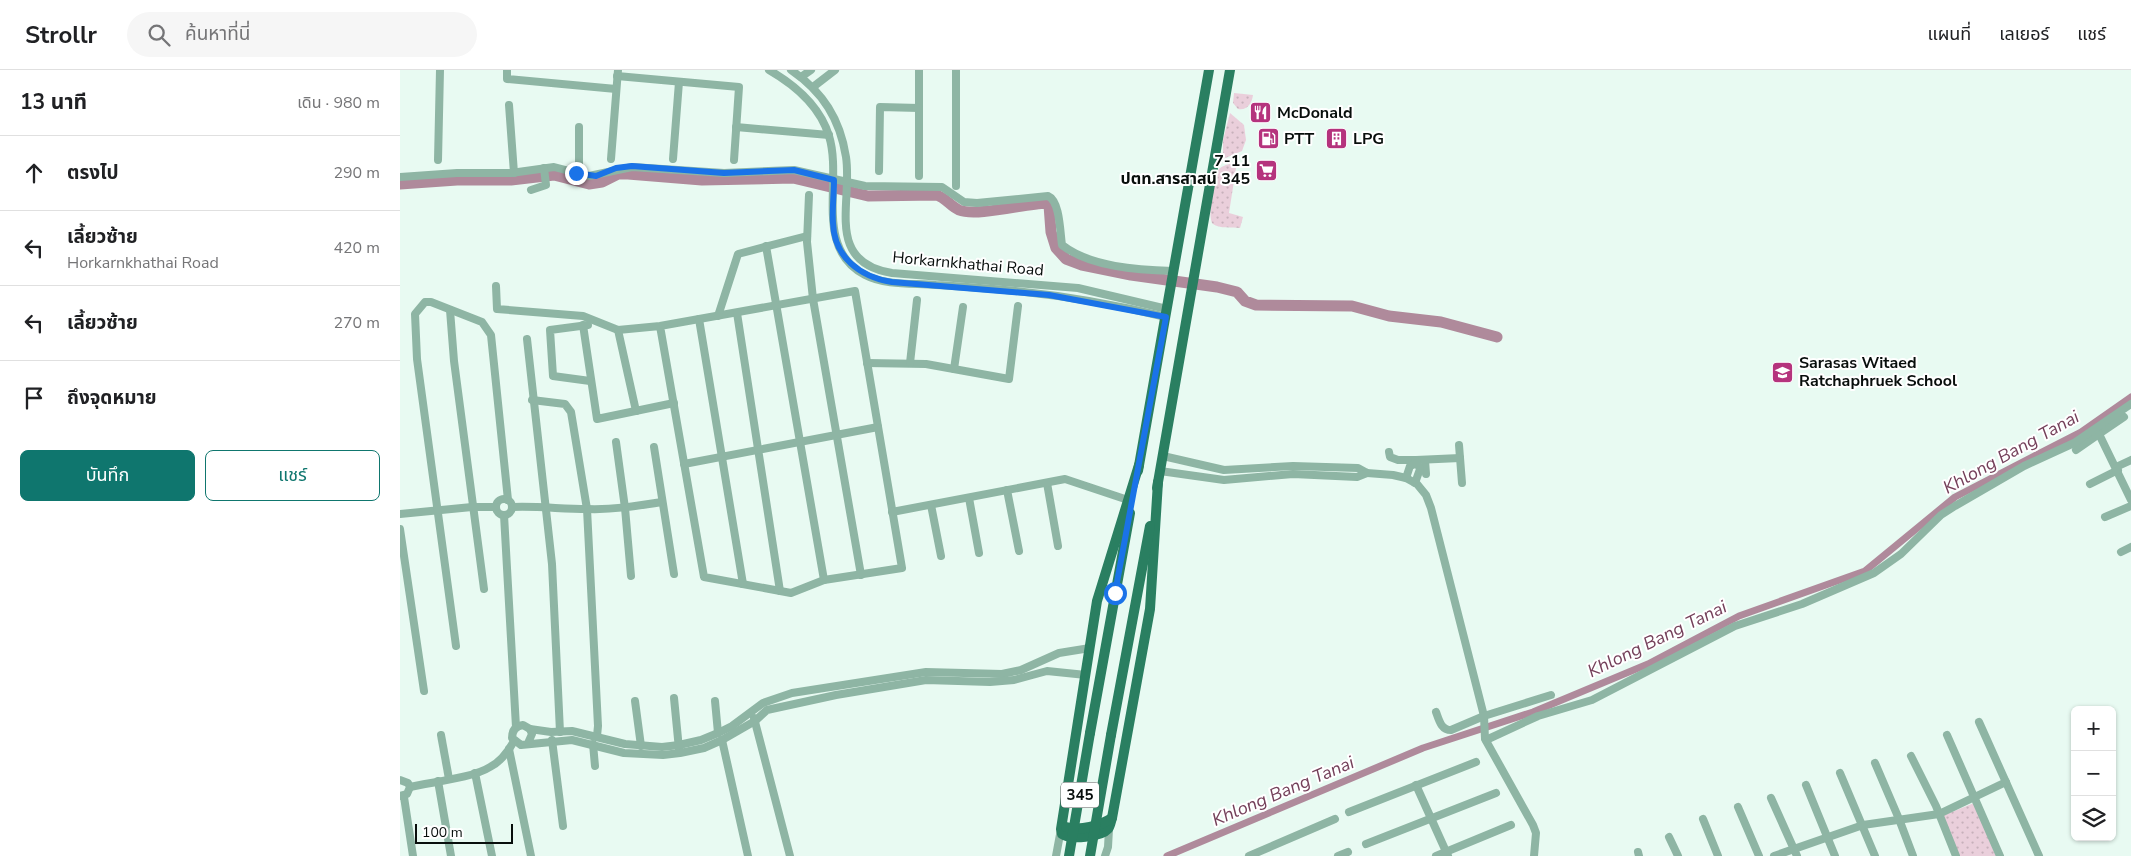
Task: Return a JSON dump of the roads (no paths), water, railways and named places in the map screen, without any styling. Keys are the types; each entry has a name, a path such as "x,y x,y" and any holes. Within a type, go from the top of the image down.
{"main road":[{"name":"345","path":"1069,856 1209,70"},
{"name":"345","path":"1090,856 1130,628 1163,456 1230,70"},
{"path":"1139,465 1096,608 1061,829 1064,836 1075,838 1104,832 1109,829 1112,818 1150,609 1158,482"},
{"path":"1096,608 1105,601 1110,605 1112,611"},
{"path":"1130,628 1137,615 1142,614 1146,618 1146,631"},
{"path":"1063,816 1064,825 1067,828 1105,823 1112,818"}],"street":[{"path":"438,160 440,70"},
{"path":"507,70 507,79 616,89"},
{"name":"Horkarnkhathai Road","path":"769,70 789,82 807,99 818,113 829,135 834,181 833,226 841,252 857,270 872,278 892,282 1049,295 1166,313"},
{"name":"Horkarnkhathai Road","path":"791,70 813,87 834,115 846,159 845,226 848,242 863,262 879,270 936,277 1078,288 1166,313"},
{"path":"801,78 811,70"},
{"path":"813,87 835,70"},
{"path":"919,70 919,176"},
{"path":"956,70 956,186"},
{"path":"611,159 618,73 680,82 739,87 734,160"},
{"path":"673,159 680,82"},
{"path":"509,105 514,172"},
{"path":"879,172 880,107 919,108"},
{"path":"580,127 580,173"},
{"path":"736,127 829,135"},
{"path":"400,177 457,173 545,173 554,167 596,176 616,168 632,166 724,173 794,170 834,181 875,187 942,187 960,200 977,203 1048,196 1057,205 1062,244 1071,252 1086,258 1133,269 1173,274"},
{"path":"531,190 545,187 545,173"},
{"path":"809,195 807,236 812,299 861,575"},
{"path":"718,316 738,254 807,236"},
{"path":"766,246 824,580"},
{"path":"496,286 497,309 582,316 618,330 699,320 855,291 902,568 824,580 791,593 704,577 660,326"},
{"path":"910,364 917,300"},
{"path":"456,646 417,360 415,314 425,302 482,322 491,335 510,513 500,514 496,507"},
{"path":"867,363 926,364 1009,379 1018,306"},
{"path":"954,369 963,307"},
{"path":"450,310 454,361 484,589"},
{"path":"736,313 780,591"},
{"path":"699,320 743,584"},
{"path":"590,381 553,376 550,330 599,323"},
{"path":"583,325 596,418 674,403"},
{"path":"618,330 636,411"},
{"path":"526,339 552,564 560,732"},
{"path":"532,400 565,404 569,407 587,509 597,736"},
{"path":"1485,737 1538,716 1592,700 1735,626 1802,604 1874,573 1901,554 1926,528 1948,510 2024,466 2074,443 2131,404"},
{"path":"2076,450 2124,418"},
{"path":"684,464 878,427"},
{"path":"2100,434 2131,500"},
{"path":"616,442 625,508 631,576"},
{"path":"1459,445 1462,484"},
{"path":"654,447 674,574"},
{"path":"1389,452 1390,457 1398,460 1419,461 1460,458"},
{"path":"1163,456 1224,470 1294,466 1358,468 1367,473 1393,475 1406,478 1415,483 1426,495 1431,508 1484,718 1485,737 1533,825 1536,833 1534,856"},
{"path":"2090,484 2131,460"},
{"path":"1419,461 1426,474"},
{"path":"1406,478 1410,466 1419,461"},
{"path":"1415,483 1420,469 1419,461"},
{"path":"1293,474 1294,466"},
{"path":"1224,470 1224,480"},
{"path":"1160,471 1224,480 1293,474 1357,477 1367,473"},
{"path":"892,512 1065,479 1128,500"},
{"path":"1046,483 1058,546"},
{"path":"1007,490 1019,551"},
{"path":"969,498 979,552"},
{"path":"496,507 502,499 510,503 587,509 625,508 662,502"},
{"path":"931,505 942,556"},
{"path":"400,514 472,506 496,507"},
{"path":"2105,517 2131,506"},
{"path":"504,515 516,728"},
{"path":"400,529 424,691"},
{"path":"2121,552 2131,547"},
{"path":"720,737 755,721 772,708 947,675 1002,674 1020,670 1059,653 1090,648"},
{"path":"1044,660 1047,671"},
{"path":"679,749 663,755 624,753 572,740 552,740 521,745 514,741 512,734 516,728 523,725 530,729 572,732 640,746 679,749 704,748 769,700 792,693 926,672 947,675 963,682 1014,680 1047,671 1086,675"},
{"path":"835,686 836,695"},
{"path":"1436,712 1442,726 1448,730 1551,695"},
{"path":"674,698 679,749"},
{"path":"636,701 640,746"},
{"path":"716,701 720,737 748,856"},
{"path":"753,711 790,856"},
{"path":"1979,722 2038,856"},
{"path":"528,743 532,734 530,729"},
{"path":"441,735 449,779"},
{"path":"1947,735 2000,856"},
{"path":"552,740 563,826"},
{"path":"410,787 476,773 491,767 509,750 514,741"},
{"path":"593,744 596,766"},
{"path":"509,750 531,856"},
{"path":"1911,756 1939,814 1956,856"},
{"path":"1349,812 1476,762"},
{"path":"1875,763 1900,819 1913,856"},
{"path":"476,773 492,856"},
{"path":"1840,773 1875,856"},
{"path":"400,780 408,783 410,787"},
{"path":"438,781 451,856"},
{"path":"1774,856 1795,852 1828,836 1863,825 1939,814 2006,782"},
{"path":"1416,785 1448,854"},
{"path":"1806,786 1835,856"},
{"path":"410,787 408,794 402,797 413,856"},
{"path":"1366,844 1496,794"},
{"path":"1771,798 1795,852"},
{"path":"1738,807 1759,856"},
{"path":"1249,856 1264,853 1335,819"},
{"path":"1703,820 1718,856"},
{"path":"1436,856 1448,854 1511,826"},
{"path":"1056,856 1061,829"},
{"path":"1105,856 1108,847 1109,829"},
{"path":"1669,837 1678,856"},
{"path":"1338,856 1348,852"}],"waterway":[{"path":"400,184 457,180 511,180 554,175 589,184 602,182 618,174 702,180 793,178 868,196 936,195 959,210 967,212 1046,203 1049,205 1051,232 1056,248 1066,259 1082,265 1131,275 1217,287 1237,292 1245,301 1256,305 1352,306 1389,316 1441,322 1497,337"},
{"name":"Khlong Bang Tanai","path":"1167,856 1423,748 1533,712 1648,664 1739,616 1865,571 1955,497 2081,432 2131,397"}],"place":[{"name":"McDonald","path":"1261,113"},
{"name":"PTT","path":"1268,139"},
{"name":"LPG","path":"1337,139"},
{"name":"7-11 ปตท.สารสาสน์ 345","path":"1266,170"},
{"name":"Sarasas Witaed Ratchaphruek School","path":"1783,372"}]}
